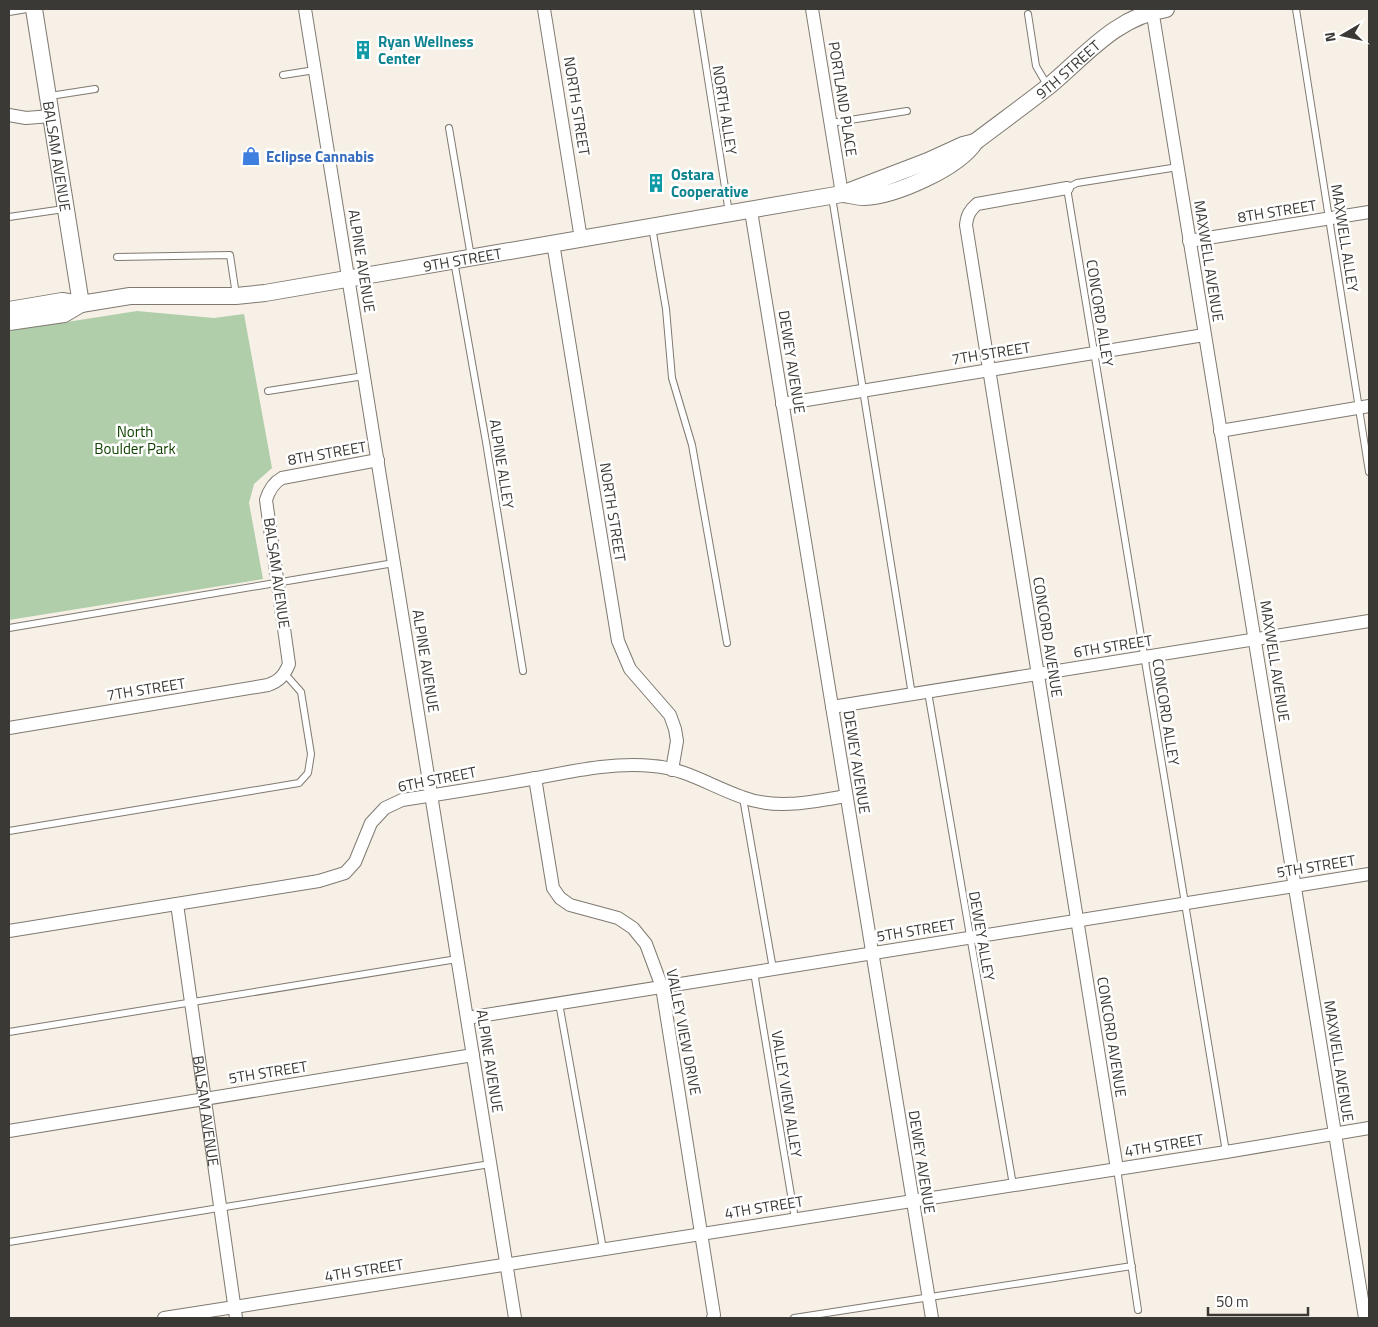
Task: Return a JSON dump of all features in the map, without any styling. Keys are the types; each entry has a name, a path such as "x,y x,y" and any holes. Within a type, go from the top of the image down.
{"street":[{"name":"BALSAM AVENUE","path":"34,9 80,304"},
{"name":"ALPINE AVENUE","path":"305,9 515,1318"},
{"name":"NORTH STREET","path":"544,9 582,239"},
{"name":"PORTLAND PLACE","path":"812,9 831,123 837,195"},
{"name":"9TH STREET","path":"9,310 62,301 80,304 136,296 236,296 265,293 837,195 928,161 963,145 976,142 1048,86 1108,34 1136,17 1157,9"},
{"name":"MAXWELL AVENUE","path":"1157,9 1178,167 1204,335 1365,1318"},
{"path":"9,115 29,118 51,116"},
{"name":"CONCORD AVENUE","path":"1067,188 977,204 966,217 966,224 1117,1168"},
{"name":"DEWEY AVENUE","path":"751,211 932,1318"},
{"name":"8TH STREET","path":"1190,241 1369,212"},
{"name":"NORTH STREET","path":"553,244 618,641 630,669 670,715 677,741 672,770"},
{"name":"9TH STREET","path":"9,322 64,314 80,304"},
{"name":"7TH STREET","path":"782,404 1204,335"},
{"path":"1220,431 1364,406"},
{"name":"8TH STREET","path":"282,478 378,460"},
{"name":"BALSAM AVENUE","path":"282,478 276,481 269,490 266,500 289,664 285,674"},
{"name":"6TH STREET","path":"832,707 1369,621"},
{"name":"7TH STREET","path":"9,728 268,686 278,682 285,674"},
{"name":"6TH STREET","path":"9,931 319,881 345,873 355,862 371,823 385,808 402,800 578,770 616,766 653,766 672,770 744,798 769,803 794,804 846,796"},
{"name":"VALLEY VIEW DRIVE","path":"535,778 553,888 560,898 570,905 618,918 633,928 646,944 662,987 713,1318"},
{"name":"5TH STREET","path":"467,1018 1369,874"},
{"name":"BALSAM AVENUE","path":"176,904 235,1312"},
{"name":"5TH STREET","path":"9,1131 473,1055"},
{"name":"4TH STREET","path":"164,1318 235,1312 701,1233 1226,1152 1369,1128"}],"lane":[{"path":"9,12 27,9"},
{"name":"NORTH ALLEY","path":"697,9 729,214"},
{"name":"MAXWELL ALLEY","path":"1296,9 1329,219 1364,406 1369,472"},
{"path":"1028,14 1036,66 1048,86"},
{"path":"283,75 315,70"},
{"path":"48,97 95,89"},
{"path":"831,123 907,112"},
{"path":"449,128 471,258"},
{"path":"1067,188 1077,183 1178,167"},
{"name":"CONCORD ALLEY","path":"1067,188 1226,1152"},
{"path":"837,195 863,390 912,694"},
{"path":"9,217 66,208"},
{"path":"652,227 666,309 672,378 692,445 727,644"},
{"path":"117,257 230,255 236,296"},
{"name":"ALPINE ALLEY","path":"454,262 486,442 523,671"},
{"path":"268,391 364,376"},
{"path":"9,628 394,563"},
{"path":"9,831 300,783 308,773 311,754 301,692 285,674"},
{"name":"DEWEY ALLEY","path":"928,692 1013,1184"},
{"path":"744,798 773,969"},
{"path":"9,1032 458,958"},
{"name":"VALLEY VIEW ALLEY","path":"754,972 794,1219"},
{"path":"559,1003 603,1249"},
{"path":"9,1242 490,1164"},
{"path":"1117,1168 1138,1310"},
{"path":"794,1318 1132,1266"}],"green space":[{"name":"North Boulder Park","path":"137,311 214,318 244,314 272,468 254,484 249,503 263,579 9,620 9,331"}],"place":[{"name":"Ryan Wellness Center","path":"363,50"},
{"name":"Eclipse Cannabis","path":"251,156"},
{"name":"Ostara Cooperative","path":"656,183"}]}
